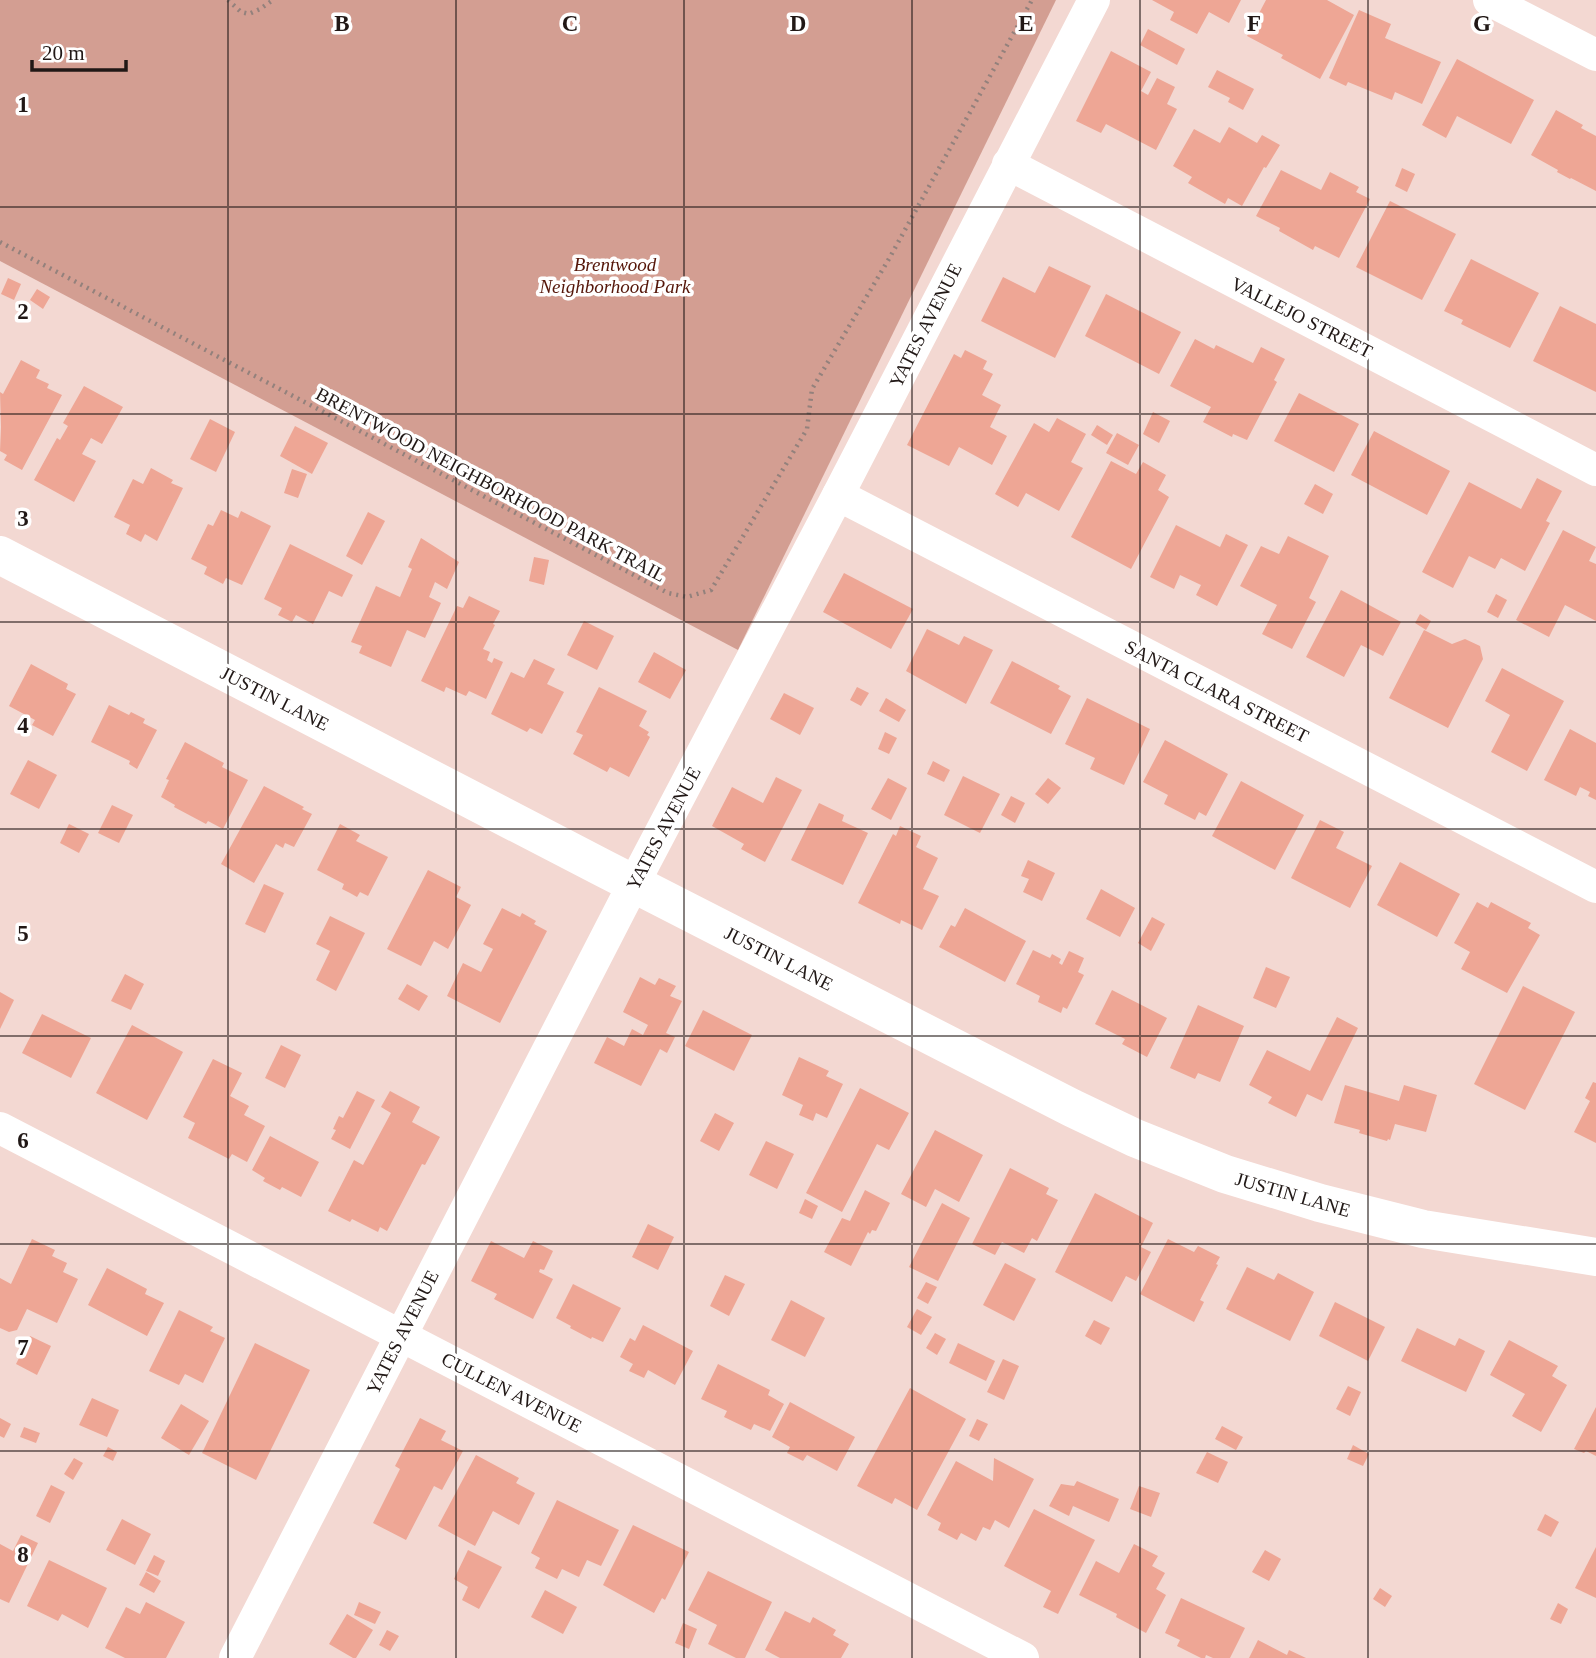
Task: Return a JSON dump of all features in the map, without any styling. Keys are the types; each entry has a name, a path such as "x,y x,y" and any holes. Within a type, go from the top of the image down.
{"street":[{"name":"YATES AVENUE","path":"235,1658 634,883 1094,0"},
{"path":"1489,0 1596,55"},
{"name":"VALLEJO STREET","path":"1008,164 1596,470"},
{"name":"SANTA CLARA STREET","path":"838,495 1596,887"},
{"name":"JUSTIN LANE","path":"0,555 1135,1138 1225,1174 1320,1203 1423,1229 1596,1257"},
{"name":"CULLEN AVENUE","path":"0,1128 1023,1658"}],"path":[{"path":"228,0 241,12 249,14 273,0"},
{"name":"BRENTWOOD NEIGHBORHOOD PARK TRAIL","path":"0,242 668,593 687,597 711,590 807,429 812,390 890,257 1032,0"}],"green space":[{"name":"Brentwood Neighborhood Park","path":"0,0 1056,0 738,650 0,261"}],"building":[{"path":"1152,0 1241,0 1229,23 1209,12 1197,34 1170,20 1174,12"},
{"path":"1266,0 1327,0 1354,15 1320,79 1247,36"},
{"path":"1359,10 1391,24 1385,38 1441,62 1422,104 1395,92 1392,100 1348,82 1346,86 1329,78"},
{"path":"1148,29 1185,49 1177,65 1140,45"},
{"path":"1111,51 1151,72 1141,91 1148,95 1157,78 1175,87 1167,104 1177,109 1156,150 1106,124 1101,133 1076,121"},
{"path":"1457,59 1534,100 1511,144 1457,116 1446,138 1422,125"},
{"path":"1217,70 1254,89 1243,110 1228,102 1230,98 1208,87"},
{"path":"1556,110 1583,125 1581,128 1596,136 1596,191 1557,172 1558,170 1531,155"},
{"path":"1229,127 1257,143 1262,135 1280,145 1242,206 1228,198 1225,204 1188,183 1192,177 1173,166 1194,129 1220,143"},
{"path":"1402,168 1415,174 1407,192 1395,186"},
{"path":"1281,170 1321,190 1330,172 1359,187 1356,192 1370,199 1339,258 1315,246 1313,250 1256,216"},
{"path":"1390,201 1456,234 1422,300 1356,267"},
{"path":"1471,259 1539,293 1510,348 1461,324 1463,320 1444,311"},
{"path":"1049,266 1091,286 1055,358 981,321 1003,277 1035,293"},
{"path":"8,278 21,284 14,300 1,294"},
{"path":"37,289 50,297 43,309 30,300"},
{"path":"1106,294 1181,332 1159,374 1085,336"},
{"path":"1560,306 1596,324 1596,392 1533,361"},
{"path":"1195,339 1214,349 1216,345 1253,363 1261,347 1285,359 1274,380 1277,382 1247,440 1233,434 1232,437 1203,422 1211,407 1170,386"},
{"path":"965,350 987,361 983,369 993,374 982,395 1001,405 990,427 1007,436 992,465 959,447 949,466 907,445 954,354 961,358"},
{"path":"21,360 40,370 36,378 49,384 47,388 62,395 22,470 4,460 7,455 0,451 0,392 3,394"},
{"path":"84,386 123,407 102,444 91,438 82,454 96,461 74,502 34,480 57,438 60,440 68,426 63,423"},
{"path":"1299,393 1359,424 1334,472 1274,441"},
{"path":"1153,412 1170,421 1159,443 1143,434"},
{"path":"1057,418 1086,434 1071,462 1083,468 1059,511 1026,493 1018,507 995,494 1034,423 1049,432"},
{"path":"210,419 235,432 216,472 190,459"},
{"path":"1097,425 1113,435 1107,445 1091,435"},
{"path":"295,426 328,443 312,474 280,456"},
{"path":"1374,431 1450,471 1427,515 1351,475"},
{"path":"1117,433 1139,445 1128,465 1106,453"},
{"path":"1111,461 1136,474 1143,462 1166,475 1158,490 1169,497 1131,569 1071,537"},
{"path":"151,468 173,480 171,483 183,488 157,541 145,534 141,542 126,534 130,525 114,517 133,479 143,484"},
{"path":"292,469 307,474 298,498 284,493"},
{"path":"1537,478 1562,491 1546,521 1550,523 1525,571 1501,558 1495,569 1469,556 1453,588 1422,572 1469,482 1521,509"},
{"path":"1315,484 1333,494 1323,514 1304,504"},
{"path":"221,510 238,518 241,511 271,526 242,585 226,578 223,584 204,574 207,567 191,559 208,524 213,526"},
{"path":"368,512 385,521 362,565 346,556"},
{"path":"1176,525 1220,547 1226,534 1248,545 1217,606 1196,595 1201,585 1180,575 1174,589 1150,577"},
{"path":"1563,530 1596,547 1589,561 1596,564 1596,621 1565,605 1549,637 1516,620"},
{"path":"1288,536 1329,556 1309,598 1316,602 1292,649 1262,634 1277,605 1240,586 1261,546 1279,554"},
{"path":"421,538 459,562 447,589 435,582 429,597 441,603 425,638 407,630 391,667 359,653 362,646 351,642 376,586 400,597 412,569 408,567"},
{"path":"290,544 353,575 342,597 329,591 313,624 296,615 292,622 278,615 282,608 264,599"},
{"path":"534,557 549,560 544,585 529,581"},
{"path":"844,573 913,609 891,649 823,612"},
{"path":"1341,590 1401,622 1383,656 1361,645 1344,677 1306,657"},
{"path":"1496,594 1507,600 1498,618 1487,612"},
{"path":"469,596 500,611 483,649 490,652 487,660 492,663 494,658 503,662 486,699 469,691 466,696 446,687 444,692 421,681 457,606 463,608"},
{"path":"1420,614 1431,621 1426,630 1415,623"},
{"path":"584,621 614,636 597,670 567,655"},
{"path":"927,629 959,645 964,636 993,650 966,704 906,671"},
{"path":"1424,630 1452,644 1465,639 1480,646 1483,659 1448,728 1389,698"},
{"path":"654,652 686,670 670,699 638,682"},
{"path":"534,659 555,669 547,684 564,692 542,734 530,728 527,732 491,714 511,672 524,678"},
{"path":"1012,661 1060,686 1058,689 1071,696 1051,734 990,703"},
{"path":"31,664 68,684 66,689 76,694 53,736 32,725 35,720 9,706"},
{"path":"1502,668 1564,701 1527,771 1491,752 1510,715 1485,701"},
{"path":"599,687 647,711 639,726 649,732 647,735 650,737 629,777 610,767 607,772 573,754 583,735 576,732"},
{"path":"857,687 869,693 861,706 850,700"},
{"path":"784,693 814,708 800,735 770,719"},
{"path":"886,698 906,710 899,722 879,711"},
{"path":"1087,698 1150,729 1124,785 1090,769 1095,758 1065,744"},
{"path":"109,705 145,719 143,723 157,730 137,769 129,764 130,761 91,742"},
{"path":"1570,729 1596,743 1596,800 1588,796 1590,792 1580,787 1576,796 1544,780"},
{"path":"885,732 897,738 889,754 878,749"},
{"path":"1165,740 1228,774 1206,816 1199,812 1195,820 1164,804 1168,795 1143,782"},
{"path":"185,742 224,763 222,767 248,780 223,829 208,821 206,824 161,797 169,780 166,779"},
{"path":"28,760 57,775 39,809 10,794"},
{"path":"933,761 950,770 944,782 927,774"},
{"path":"963,776 1000,794 980,833 944,815"},
{"path":"776,777 802,790 765,862 741,849 744,844 712,826 732,787 763,803"},
{"path":"888,778 907,788 891,820 871,809"},
{"path":"1048,778 1061,788 1048,804 1035,794"},
{"path":"1241,781 1304,815 1275,870 1212,836"},
{"path":"264,786 312,814 294,847 285,843 283,848 276,844 254,883 221,864"},
{"path":"1011,796 1025,803 1015,823 1001,815"},
{"path":"819,803 844,815 842,821 868,833 843,885 791,860"},
{"path":"112,805 133,815 119,843 98,833"},
{"path":"1320,820 1344,832 1336,848 1372,866 1350,908 1291,878"},
{"path":"69,824 89,834 79,853 60,843"},
{"path":"340,824 360,835 356,841 388,857 368,896 360,892 357,897 342,889 344,884 317,870"},
{"path":"900,826 921,836 916,847 938,858 923,889 939,896 922,930 901,920 900,924 858,903 893,834 896,836"},
{"path":"1028,860 1055,873 1042,901 1023,892 1029,879 1021,876"},
{"path":"1400,862 1460,894 1437,937 1377,905"},
{"path":"428,870 461,887 456,897 471,905 448,949 434,941 421,966 387,949"},
{"path":"264,884 284,893 265,933 245,924"},
{"path":"1101,889 1135,908 1120,937 1086,919"},
{"path":"1477,902 1488,908 1491,902 1531,923 1528,928 1540,935 1507,993 1461,969 1470,952 1454,943"},
{"path":"502,908 520,917 522,913 547,931 500,1023 447,996 463,963 481,972 493,949 483,944"},
{"path":"965,908 1026,941 1005,982 939,947 951,925 955,927"},
{"path":"330,916 365,933 336,991 316,980 330,951 316,944"},
{"path":"1152,917 1165,924 1151,951 1138,943"},
{"path":"1033,950 1050,958 1052,954 1061,959 1059,963 1062,965 1069,951 1084,958 1078,972 1084,975 1067,1009 1063,1007 1061,1013 1038,1002 1040,996 1016,984"},
{"path":"1266,967 1290,977 1276,1008 1253,998"},
{"path":"125,974 144,984 131,1010 111,1001"},
{"path":"640,977 655,985 659,978 676,986 670,996 682,1001 666,1033 675,1037 667,1053 660,1049 641,1086 594,1063 607,1037 624,1046 632,1029 643,1035 648,1025 623,1012"},
{"path":"407,984 428,996 419,1011 398,999"},
{"path":"1523,986 1575,1012 1525,1110 1474,1084"},
{"path":"1112,990 1167,1018 1147,1057 1122,1044 1125,1039 1095,1024"},
{"path":"0,992 14,1000 0,1029"},
{"path":"1198,1005 1244,1026 1220,1082 1198,1073 1195,1079 1170,1068"},
{"path":"703,1010 752,1035 734,1071 685,1046"},
{"path":"42,1014 91,1038 71,1078 22,1053"},
{"path":"1337,1017 1358,1028 1322,1101 1307,1094 1296,1117 1268,1103 1272,1097 1249,1085 1267,1050 1310,1071"},
{"path":"132,1025 183,1052 147,1120 96,1093"},
{"path":"281,1045 301,1055 285,1088 265,1078"},
{"path":"799,1057 829,1071 826,1076 843,1084 827,1118 816,1113 813,1121 799,1115 803,1105 782,1095"},
{"path":"213,1059 242,1073 230,1096 249,1106 244,1115 265,1126 247,1162 232,1154 229,1159 188,1138 195,1123 183,1117"},
{"path":"1593,1082 1596,1083 1596,1143 1574,1132 1590,1101 1585,1098"},
{"path":"1345,1085 1399,1101 1404,1085 1437,1095 1426,1132 1395,1124 1390,1140 1387,1141 1334,1123"},
{"path":"860,1088 909,1113 889,1150 877,1144 842,1212 806,1193"},
{"path":"357,1091 375,1100 350,1149 331,1139 339,1116 343,1118"},
{"path":"390,1091 420,1107 412,1122 440,1137 425,1165 422,1164 387,1231 380,1227 378,1232 328,1211 354,1160 363,1165 391,1113 381,1107"},
{"path":"715,1113 734,1123 719,1151 700,1141"},
{"path":"935,1130 983,1155 959,1202 935,1189 926,1207 901,1194"},
{"path":"270,1136 319,1162 301,1197 263,1181 265,1178 252,1170"},
{"path":"766,1141 794,1154 777,1189 749,1175"},
{"path":"1010,1168 1049,1188 1046,1194 1058,1200 1037,1241 1032,1238 1024,1253 1002,1242 995,1255 972,1244"},
{"path":"865,1190 890,1203 876,1231 872,1230 870,1234 868,1232 851,1266 824,1252 842,1218 850,1221"},
{"path":"1095,1193 1153,1223 1141,1247 1151,1252 1136,1281 1126,1276 1112,1302 1055,1272"},
{"path":"805,1199 818,1206 812,1219 799,1213"},
{"path":"942,1203 970,1218 938,1281 909,1267"},
{"path":"648,1224 674,1237 658,1270 632,1257"},
{"path":"32,1239 55,1250 52,1256 67,1263 63,1272 78,1279 57,1323 27,1309 17,1330 9,1332 0,1328 0,1278 11,1284"},
{"path":"1168,1239 1194,1252 1198,1246 1220,1257 1200,1300 1204,1302 1194,1322 1140,1294"},
{"path":"491,1241 524,1258 533,1241 553,1251 544,1270 540,1269 539,1272 553,1279 533,1319 494,1299 497,1294 471,1281"},
{"path":"1005,1263 1036,1279 1014,1321 983,1305"},
{"path":"1247,1267 1274,1280 1278,1273 1314,1292 1290,1341 1226,1309"},
{"path":"107,1268 147,1289 145,1294 164,1303 147,1336 88,1305"},
{"path":"725,1275 745,1284 729,1316 710,1306"},
{"path":"926,1282 937,1287 928,1304 917,1298"},
{"path":"573,1284 621,1308 603,1342 592,1337 591,1339 556,1318"},
{"path":"791,1300 825,1318 805,1357 771,1340"},
{"path":"1335,1302 1385,1327 1368,1361 1319,1336"},
{"path":"917,1309 932,1317 921,1335 907,1327"},
{"path":"179,1310 213,1327 210,1331 225,1338 203,1383 185,1374 179,1385 149,1371"},
{"path":"1094,1320 1110,1328 1101,1345 1085,1336"},
{"path":"643,1325 693,1351 675,1385 648,1370 644,1378 629,1371 633,1364 620,1357 630,1338 635,1341"},
{"path":"1417,1328 1455,1346 1459,1338 1485,1351 1466,1392 1401,1361"},
{"path":"935,1333 946,1339 937,1355 926,1348"},
{"path":"30,1336 51,1346 37,1375 16,1364"},
{"path":"1509,1340 1558,1366 1552,1376 1567,1385 1541,1432 1512,1416 1525,1394 1490,1375"},
{"path":"255,1343 310,1370 256,1480 202,1453"},
{"path":"958,1343 995,1361 986,1381 949,1363"},
{"path":"1003,1359 1019,1366 1004,1400 987,1392"},
{"path":"718,1364 770,1390 768,1395 784,1404 770,1431 754,1424 751,1430 724,1417 727,1411 701,1399"},
{"path":"1348,1386 1361,1392 1350,1416 1336,1409"},
{"path":"910,1388 966,1419 917,1510 895,1498 892,1504 857,1486"},
{"path":"92,1398 119,1410 107,1437 79,1425"},
{"path":"790,1402 855,1437 837,1471 807,1455 803,1461 787,1453 790,1447 772,1437"},
{"path":"181,1404 209,1421 189,1455 161,1438"},
{"path":"1596,1407 1596,1456 1574,1449"},
{"path":"0,1418 11,1424 4,1438 0,1436"},
{"path":"420,1418 446,1431 441,1440 463,1451 442,1490 434,1486 406,1540 373,1523 400,1469 395,1466"},
{"path":"977,1419 988,1424 979,1441 969,1436"},
{"path":"1222,1426 1243,1437 1236,1450 1215,1439"},
{"path":"24,1427 40,1433 36,1443 20,1437"},
{"path":"1353,1445 1369,1454 1363,1466 1347,1459"},
{"path":"108,1447 117,1452 113,1461 103,1456"},
{"path":"1207,1452 1228,1462 1218,1483 1196,1473"},
{"path":"476,1455 519,1478 516,1483 535,1493 519,1525 493,1511 475,1546 438,1526"},
{"path":"74,1458 83,1463 73,1480 64,1474"},
{"path":"994,1458 1034,1479 1009,1528 995,1520 990,1530 983,1527 976,1541 961,1533 957,1540 938,1530 941,1523 927,1515 956,1461 993,1481"},
{"path":"1077,1481 1119,1499 1109,1522 1073,1506 1069,1516 1049,1506 1061,1484 1074,1486"},
{"path":"51,1485 65,1492 50,1523 36,1516"},
{"path":"1139,1486 1160,1493 1151,1517 1130,1509"},
{"path":"557,1500 619,1530 601,1566 587,1560 579,1577 562,1569 557,1579 535,1568 540,1558 531,1553"},
{"path":"1034,1509 1095,1540 1058,1614 1043,1607 1051,1591 1004,1566"},
{"path":"1545,1514 1559,1522 1551,1537 1537,1530"},
{"path":"122,1519 151,1534 135,1565 106,1550"},
{"path":"633,1525 689,1552 665,1600 662,1598 654,1613 603,1585"},
{"path":"21,1535 38,1543 9,1603 0,1599 0,1544 13,1551"},
{"path":"1134,1544 1158,1556 1152,1566 1165,1573 1156,1589 1166,1595 1146,1633 1116,1617 1117,1614 1079,1595 1096,1561 1119,1573"},
{"path":"1596,1547 1596,1598 1575,1588"},
{"path":"468,1550 502,1567 479,1609 462,1600 468,1587 454,1579"},
{"path":"1265,1550 1281,1559 1269,1581 1252,1572"},
{"path":"154,1555 165,1561 158,1576 146,1571"},
{"path":"49,1560 107,1588 88,1628 62,1614 58,1621 27,1606"},
{"path":"708,1571 772,1602 745,1658 736,1658 708,1644 717,1625 688,1610"},
{"path":"146,1572 161,1581 154,1593 139,1585"},
{"path":"1380,1588 1392,1596 1385,1607 1373,1599"},
{"path":"545,1590 577,1607 563,1634 531,1617"},
{"path":"1181,1598 1245,1628 1230,1658 1213,1658 1206,1655 1201,1658 1177,1646 1180,1640 1165,1633"},
{"path":"146,1602 185,1622 166,1658 125,1658 105,1648 126,1607 140,1614"},
{"path":"359,1602 381,1612 375,1624 354,1615"},
{"path":"1558,1603 1568,1609 1561,1624 1550,1619"},
{"path":"785,1611 810,1623 813,1617 836,1630 833,1635 849,1644 841,1658 780,1658 765,1650"},
{"path":"347,1614 373,1630 356,1658 329,1644"},
{"path":"683,1623 697,1629 689,1649 675,1643"},
{"path":"387,1630 399,1636 390,1651 379,1645"},
{"path":"1258,1640 1287,1655 1289,1650 1306,1658 1249,1658"}]}
